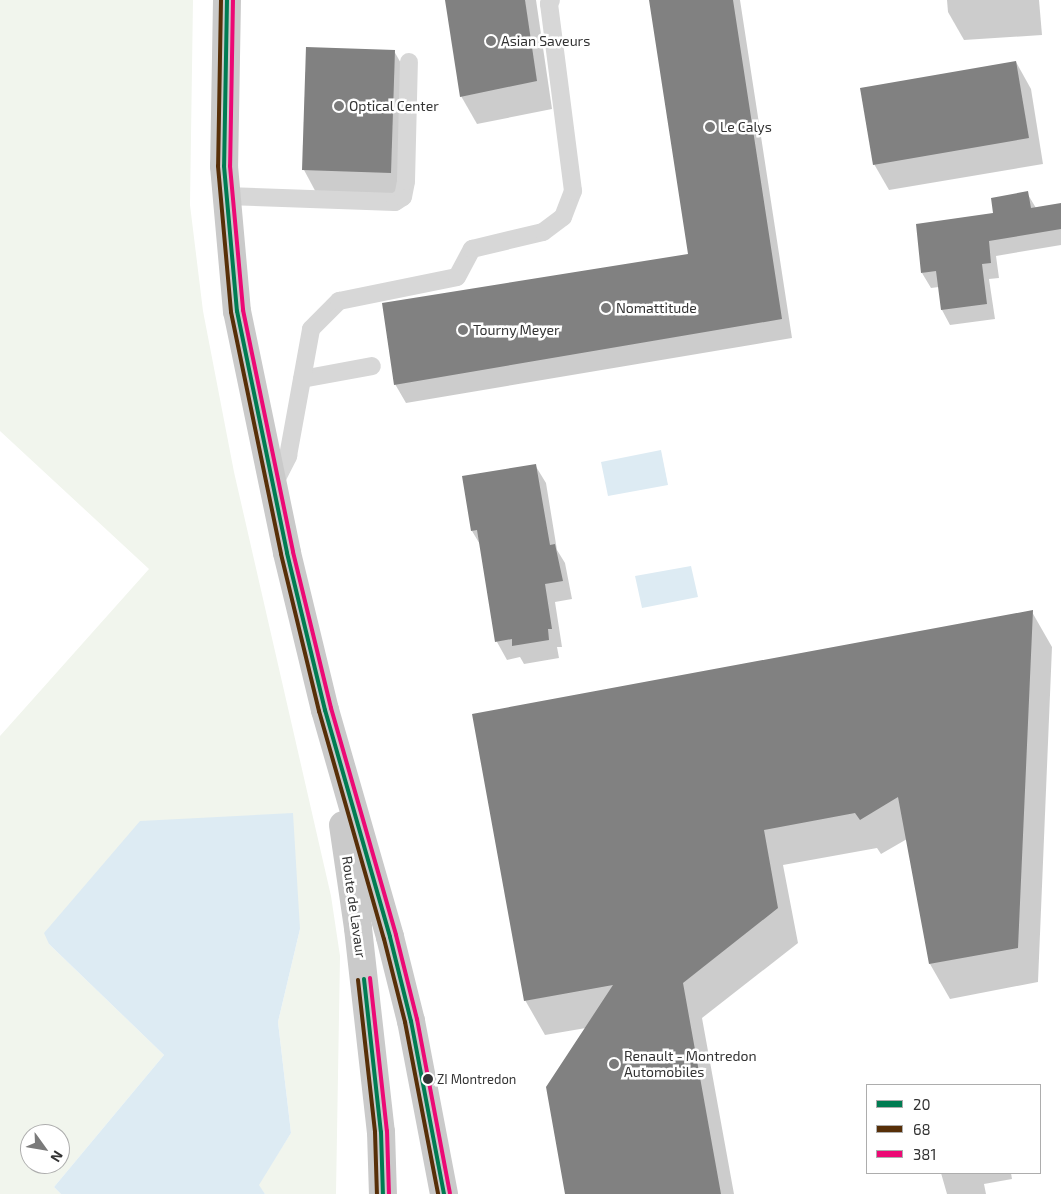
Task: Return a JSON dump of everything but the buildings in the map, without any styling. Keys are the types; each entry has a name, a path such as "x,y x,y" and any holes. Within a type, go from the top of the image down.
{"main road":[{"name":"Route de Lavaur","path":"227,0 224,166 236,311 273,487 325,710 390,937 411,1021 444,1194"},
{"name":"Route de Lavaur","path":"325,710 358,928 381,1132 383,1194"}],"lane":[{"path":"273,487 288,456 311,329 338,301 457,277 472,249 543,232 563,217 573,191 550,0"},
{"path":"226,196 395,202 403,197 406,181 409,62"},
{"path":"302,378 372,366"}],"shaded area":[{"path":"0,0 193,0 190,205 203,311 234,472 331,896 340,956 336,1194 265,1194 258,1185 291,1133 278,1022 300,929 49,944 164,1055 70,1168 70,1124 20,1124 20,1174 65,1174 54,1187 61,1194 0,1194 0,736 149,569 0,431"},
{"path":"661,450 668,485 608,496 601,462"},
{"path":"691,566 698,597 642,608 635,576"},
{"path":"293,813 300,929 278,1022 291,1133 259,1185 265,1194 61,1194 54,1187 65,1174 70,1174 70,1168 164,1055 49,944 44,933 140,821"}],"transit line":[{"name":"68","path":"221,0 218,166 231,312 281,554 319,711 384,939 405,1022 438,1194"},
{"name":"20","path":"227,0 224,166 237,311 287,553 325,710 390,937 411,1021 444,1194"},
{"name":"381","path":"233,0 230,166 243,310 293,552 331,708 396,935 417,1019 450,1193"},
{"name":"381","path":"370,978 387,1131 389,1194"},
{"name":"20","path":"364,979 381,1132 383,1194"},
{"name":"68","path":"358,980 375,1132 377,1194"}],"place":[{"name":"Asian Saveurs","path":"491,41"},
{"name":"Optical Center","path":"339,106"},
{"name":"Le Calys","path":"710,127"},
{"name":"Nomattitude","path":"606,308"},
{"name":"Tourny Meyer","path":"463,330"},
{"name":"Renault - Montredon Automobiles","path":"614,1064"},
{"name":"ZI Montredon","path":"428,1079"}]}
